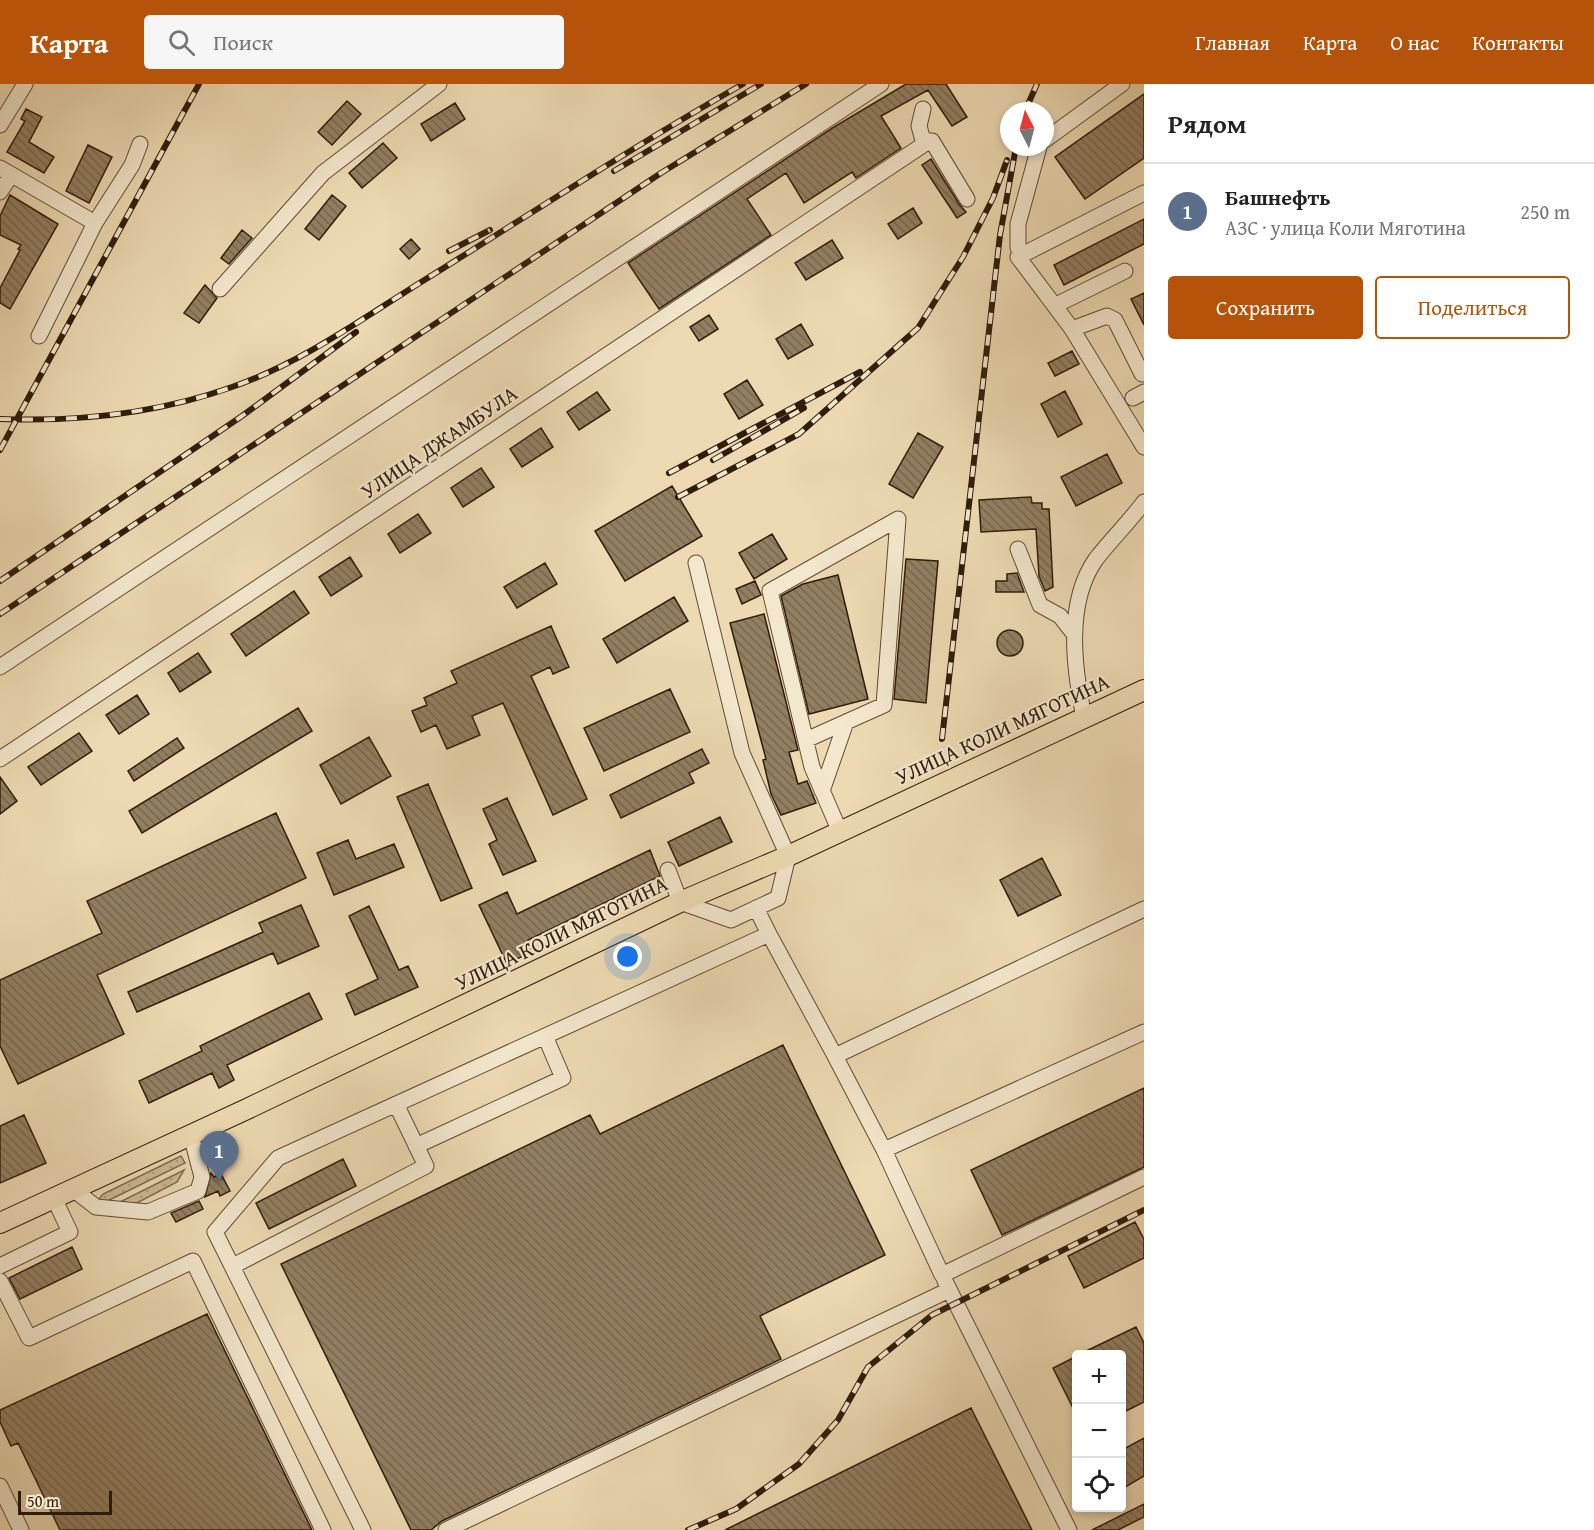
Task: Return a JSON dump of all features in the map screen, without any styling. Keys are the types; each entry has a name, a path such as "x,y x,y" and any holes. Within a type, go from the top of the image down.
{"main road":[{"name":"УЛИЦА КОЛИ МЯГОТИНА","path":"0,1223 191,1135 680,902 788,856 1144,690"}],"street":[{"path":"0,125 25,84"},
{"path":"220,289 323,173 439,84"},
{"path":"0,667 881,84"},
{"path":"1054,133 1122,84"},
{"path":"923,109 919,126 924,144 932,141 967,199"},
{"path":"39,336 95,223 122,185 140,144"},
{"name":"УЛИЦА ДЖАМБУЛА","path":"0,759 924,144"},
{"path":"1018,248 1018,224 1037,156"},
{"path":"0,192 6,171 95,223"},
{"path":"1143,444 1072,328 1018,257 1144,193"},
{"path":"1056,305 1125,270"},
{"path":"1072,328 1107,316 1115,320 1142,374"},
{"path":"1084,717 1076,677 1074,634 1082,592 1096,560 1144,502"},
{"path":"806,740 884,705 898,519 770,591 812,767 840,832"},
{"path":"1018,549 1040,605 1060,616 1074,634"},
{"path":"668,870 680,902 731,920 778,898 788,856 742,753 696,563"},
{"path":"822,791 846,722"},
{"path":"756,908 884,1150 949,1290 1070,1530"},
{"path":"835,1056 1144,909"},
{"path":"363,1530 214,1232 278,1158 769,934"},
{"path":"884,1150 1144,1032"},
{"path":"416,1146 563,1078 545,1036"},
{"path":"233,1266 426,1166 396,1104"},
{"path":"73,1189 96,1208 147,1212 198,1191 202,1177 191,1135"},
{"path":"942,1275 1144,1177"},
{"path":"0,1266 70,1232 54,1198"},
{"path":"0,1281 28,1338 193,1261 323,1530"},
{"path":"446,1530 949,1290"},
{"path":"0,1486 21,1530"}],"shaded area":[{"path":"181,1156 185,1163 103,1203 99,1199 103,1194"},
{"path":"184,1170 177,1182 133,1205 116,1204"}],"building":[{"path":"906,84 946,84 967,117 952,126 928,90 881,116 901,148 856,178 852,172 804,203 786,173 747,199 771,235 659,309 628,263 834,127"},
{"path":"1144,94 1144,158 1085,199 1055,157"},
{"path":"347,101 361,114 332,145 318,132"},
{"path":"455,103 465,119 431,141 421,124"},
{"path":"26,109 42,117 29,142 54,157 44,173 7,152 25,121 21,119"},
{"path":"383,143 397,158 362,188 349,173"},
{"path":"88,145 112,157 89,203 66,191"},
{"path":"931,159 966,212 957,218 922,165"},
{"path":"10,195 58,224 10,309 0,303 0,288 21,245 0,235 0,216"},
{"path":"332,195 346,206 319,240 305,229"},
{"path":"913,208 922,223 898,239 888,224"},
{"path":"1144,219 1144,244 1064,285 1054,265"},
{"path":"242,230 252,238 229,264 221,258"},
{"path":"411,239 420,249 409,259 400,249"},
{"path":"832,240 843,258 806,280 795,263"},
{"path":"205,285 217,298 199,323 184,313"},
{"path":"1144,293 1144,325 1131,299"},
{"path":"709,315 718,329 699,341 690,327"},
{"path":"801,324 813,345 788,359 776,339"},
{"path":"1072,351 1079,364 1055,376 1048,363"},
{"path":"747,380 763,405 739,419 724,394"},
{"path":"1065,391 1082,424 1058,437 1041,404"},
{"path":"597,392 610,410 579,430 567,412"},
{"path":"541,428 553,447 522,467 510,449"},
{"path":"918,433 943,447 913,498 889,484"},
{"path":"1107,454 1122,483 1076,506 1061,477"},
{"path":"481,468 494,487 463,507 451,488"},
{"path":"672,486 702,536 625,581 595,531"},
{"path":"1031,497 1032,503 1042,503 1042,509 1049,509 1053,587 1045,591 1039,576 1036,529 981,532 979,500"},
{"path":"418,514 431,533 400,553 388,534"},
{"path":"772,534 787,559 754,579 739,553"},
{"path":"350,557 362,576 331,596 319,577"},
{"path":"906,559 938,561 926,703 894,699"},
{"path":"545,563 557,584 517,608 504,587"},
{"path":"1017,573 1024,592 996,592 996,581 1007,581 1007,574"},
{"path":"838,575 868,699 809,714 781,596 803,584"},
{"path":"755,581 761,595 742,604 736,589"},
{"path":"294,591 309,613 246,656 231,634"},
{"path":"674,597 688,621 617,663 603,639"},
{"path":"764,614 798,750 789,752 798,784 807,781 816,803 781,815 771,794 763,760 766,759 730,623"},
{"path":"551,626 569,667 553,674 550,667 531,676 587,799 553,815 503,703 472,716 480,735 447,749 436,725 421,732 412,711 427,705 424,698 457,683 451,671"},
{"path":"1010,630 1019,634 1023,643 1019,652 1010,656 1001,652 997,643 1001,634"},
{"path":"198,653 211,672 180,692 168,673"},
{"path":"670,689 690,732 604,771 584,728"},
{"path":"137,695 149,714 119,734 106,715"},
{"path":"298,708 312,731 142,833 129,811"},
{"path":"79,733 92,751 41,785 28,767"},
{"path":"369,737 391,776 341,804 320,765"},
{"path":"177,738 184,748 134,781 128,771"},
{"path":"702,749 709,763 689,773 694,783 621,818 610,795"},
{"path":"0,777 17,801 0,814"},
{"path":"428,784 472,888 441,901 397,797"},
{"path":"507,798 536,861 503,875 489,844 497,840 483,809"},
{"path":"276,813 306,878 97,975 124,1034 18,1084 0,1046 0,980 102,933 87,901"},
{"path":"720,817 732,842 679,866 668,842"},
{"path":"348,840 356,859 394,844 404,867 334,895 317,853"},
{"path":"650,850 660,876 528,940 533,951 507,964 479,905 507,892 517,914"},
{"path":"1042,858 1061,895 1018,916 1000,880"},
{"path":"301,905 319,946 278,964 273,953 137,1012 128,992 263,932 259,923"},
{"path":"369,906 399,970 408,966 418,987 355,1015 346,994 378,979 349,916"},
{"path":"309,993 322,1019 227,1065 234,1080 219,1088 212,1073 149,1103 139,1081 202,1051 200,1046"},
{"path":"783,1045 885,1255 760,1316 781,1359 442,1521 431,1530 411,1530 281,1264 590,1115 600,1134"},
{"path":"1144,1088 1144,1167 1002,1235 971,1170"},
{"path":"24,1115 46,1163 0,1183 0,1126"},
{"path":"343,1159 356,1186 269,1229 256,1203"},
{"path":"211,1173 214,1177 221,1174 230,1191 220,1196 218,1191 205,1197"},
{"path":"199,1201 203,1209 176,1222 171,1213"},
{"path":"1135,1222 1144,1239 1144,1258 1084,1288 1068,1256"},
{"path":"72,1247 82,1269 20,1299 9,1278"},
{"path":"207,1314 312,1530 60,1530 18,1443 11,1446 0,1422 0,1410"},
{"path":"1136,1327 1144,1343 1144,1402 1126,1411 1126,1350 1088,1350"},
{"path":"1072,1358 1072,1406 1053,1368"},
{"path":"971,1408 1032,1530 725,1530"},
{"path":"1144,1438 1144,1476 1126,1487 1126,1458 1126,1448"},
{"path":"1144,1504 1144,1517 1118,1530 1092,1530"}],"railway":[{"path":"0,450 199,84"},
{"path":"0,419 58,419 118,414 204,396 257,377 328,341 620,157 743,84"},
{"path":"614,171 761,84"},
{"path":"0,614 661,173 806,84"},
{"path":"1029,102 1037,84"},
{"path":"942,739 1000,235 1014,156"},
{"path":"678,497 799,434 918,328 963,257 993,198 1007,160"},
{"path":"449,251 490,230"},
{"path":"0,581 242,416 356,332"},
{"path":"669,473 860,372"},
{"path":"713,460 804,408"},
{"path":"688,1530 736,1509 799,1464 838,1420 868,1367 932,1315 1144,1210"}],"place":[{"name":"Башнефть","path":"219,1181"}]}
